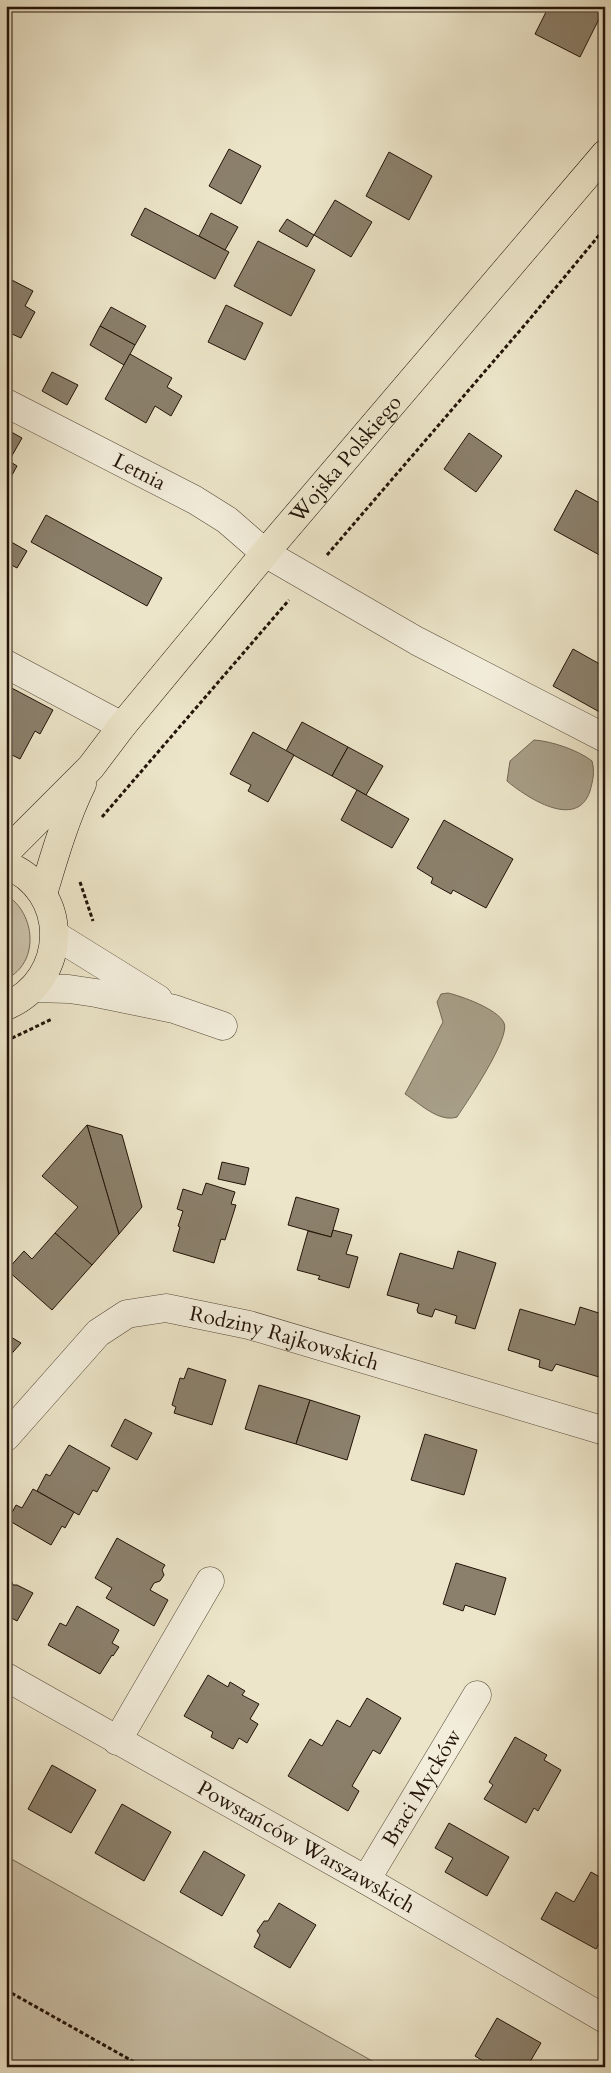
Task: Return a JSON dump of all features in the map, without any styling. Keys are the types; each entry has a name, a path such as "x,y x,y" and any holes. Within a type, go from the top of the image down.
{"main road":[{"name":"Wojska Polskiego","path":"6,852 91,767 122,726 265,553 605,154"},
{"name":"Wojska Polskiego","path":"43,894 72,806 91,767"},
{"path":"6,865 15,868 30,879 43,894 50,907 55,935 52,954 45,972 34,988 17,1001 6,1006"}],"street":[{"name":"Letnia","path":"6,403 212,509 265,553 416,640 605,738"},
{"path":"6,664 122,726"},
{"path":"55,935 174,1008"},
{"path":"34,988 69,989 174,1008 223,1026"},
{"name":"Rodziny Rajkowskich","path":"6,1437 98,1333 127,1314 166,1308 249,1325 605,1431"},
{"path":"117,1741 210,1581"},
{"name":"Powstańców Warszawskich","path":"6,1677 366,1880 605,2019"},
{"name":"Braci Mycków","path":"366,1880 478,1695"}],"path":[{"path":"98,822 529,320 605,228"},
{"path":"6,1990 143,2067"}],"shaded area":[{"path":"534,740 564,747 592,761 592,783 583,803 574,809 563,810 551,807 526,795 507,781 510,761"},
{"path":"6,895 16,903 23,913 28,925 30,938 25,962 17,972 6,979"},
{"path":"448,993 487,1008 495,1013 504,1023 501,1041 495,1055 457,1117 450,1118 436,1115 405,1094 443,1022 437,1002 441,994"},
{"path":"6,1856 383,2067 6,2067"}],"building":[{"path":"549,6 605,7 580,57 535,34"},
{"path":"229,149 261,166 241,204 209,186"},
{"path":"389,152 432,176 409,220 366,196"},
{"path":"335,200 372,222 351,257 314,235"},
{"path":"145,208 229,252 215,279 131,235"},
{"path":"211,213 238,227 225,250 199,236"},
{"path":"287,219 314,235 307,247 279,231"},
{"path":"258,241 315,270 291,316 234,286"},
{"path":"6,277 33,291 25,306 35,312 21,338 12,334 7,343"},
{"path":"226,305 263,323 245,360 208,342"},
{"path":"111,307 146,326 135,345 100,326"},
{"path":"100,326 135,345 124,365 90,345"},
{"path":"130,354 172,378 167,387 182,396 171,416 155,406 146,423 105,399"},
{"path":"52,372 78,385 67,405 42,391"},
{"path":"6,429 22,438 9,461 17,466 6,486"},
{"path":"469,433 502,456 476,492 444,469"},
{"path":"576,490 605,506 605,558 554,530"},
{"path":"46,515 162,578 147,606 31,542"},
{"path":"6,539 27,551 17,568 6,562"},
{"path":"573,649 605,667 605,715 553,686"},
{"path":"6,685 53,710 40,734 35,731 20,759 6,752"},
{"path":"302,722 348,747 332,776 286,751"},
{"path":"253,732 294,755 268,802 248,791 251,785 230,774"},
{"path":"348,747 383,766 366,795 332,776"},
{"path":"357,790 409,819 392,848 341,820"},
{"path":"444,820 513,859 486,908 453,890 451,894 431,883 433,878 417,868"},
{"path":"87,1125 122,1135 142,1207 119,1234"},
{"path":"87,1125 119,1234 92,1265 55,1233 78,1207 42,1176"},
{"path":"222,1162 249,1168 245,1185 218,1179"},
{"path":"206,1183 235,1192 231,1204 236,1205 225,1240 221,1239 214,1263 173,1251 183,1211 177,1209 183,1189 202,1195"},
{"path":"296,1197 339,1209 331,1237 288,1225"},
{"path":"333,1230 352,1235 346,1254 358,1257 349,1288 318,1279 320,1276 297,1270 308,1231 331,1237"},
{"path":"55,1233 92,1265 52,1310 7,1270 24,1251 32,1259"},
{"path":"458,1251 496,1263 475,1329 455,1323 457,1316 435,1309 432,1317 418,1313 419,1304 387,1295 400,1253 453,1269"},
{"path":"580,1307 605,1315 605,1356 599,1377 556,1364 552,1371 539,1367 540,1360 508,1350 520,1309 575,1325"},
{"path":"6,1334 21,1343 6,1360"},
{"path":"188,1368 226,1380 212,1425 174,1413 176,1407 172,1405 180,1378 184,1379"},
{"path":"259,1385 310,1400 296,1444 245,1429"},
{"path":"310,1400 360,1416 347,1460 296,1444"},
{"path":"125,1419 152,1433 137,1460 111,1446"},
{"path":"425,1434 477,1450 464,1495 411,1480"},
{"path":"69,1445 110,1468 97,1492 93,1490 79,1515 37,1491 46,1474 50,1476"},
{"path":"33,1489 74,1512 65,1528 62,1526 51,1545 8,1520 16,1505 22,1508"},
{"path":"117,1538 165,1565 162,1570 164,1575 160,1581 154,1583 150,1590 168,1600 154,1626 106,1598 112,1588 95,1578"},
{"path":"456,1563 506,1578 495,1615 465,1605 463,1611 443,1604"},
{"path":"6,1566 13,1585 33,1593 17,1621 6,1615"},
{"path":"77,1606 119,1630 112,1643 119,1647 100,1674 48,1645 60,1623 66,1626"},
{"path":"208,1675 228,1687 230,1682 245,1691 242,1695 259,1704 250,1719 258,1724 247,1743 239,1738 233,1749 211,1737 213,1732 184,1716"},
{"path":"367,1698 401,1718 380,1754 373,1750 352,1786 359,1791 348,1811 288,1776 310,1739 322,1746 337,1720 350,1727"},
{"path":"515,1737 547,1755 544,1760 561,1770 538,1811 534,1808 526,1823 484,1799 493,1785 489,1782"},
{"path":"52,1765 96,1790 71,1833 28,1809"},
{"path":"122,1804 171,1832 144,1881 95,1853"},
{"path":"449,1823 509,1857 487,1896 445,1872 453,1858 435,1848"},
{"path":"204,1851 245,1875 222,1916 180,1892"},
{"path":"591,1872 605,1880 605,1934 596,1949 541,1919 556,1892 574,1902"},
{"path":"279,1903 316,1925 290,1968 254,1947 260,1935 257,1931 264,1921 268,1921"},
{"path":"497,2018 541,2043 527,2067 493,2067 475,2056"}]}
